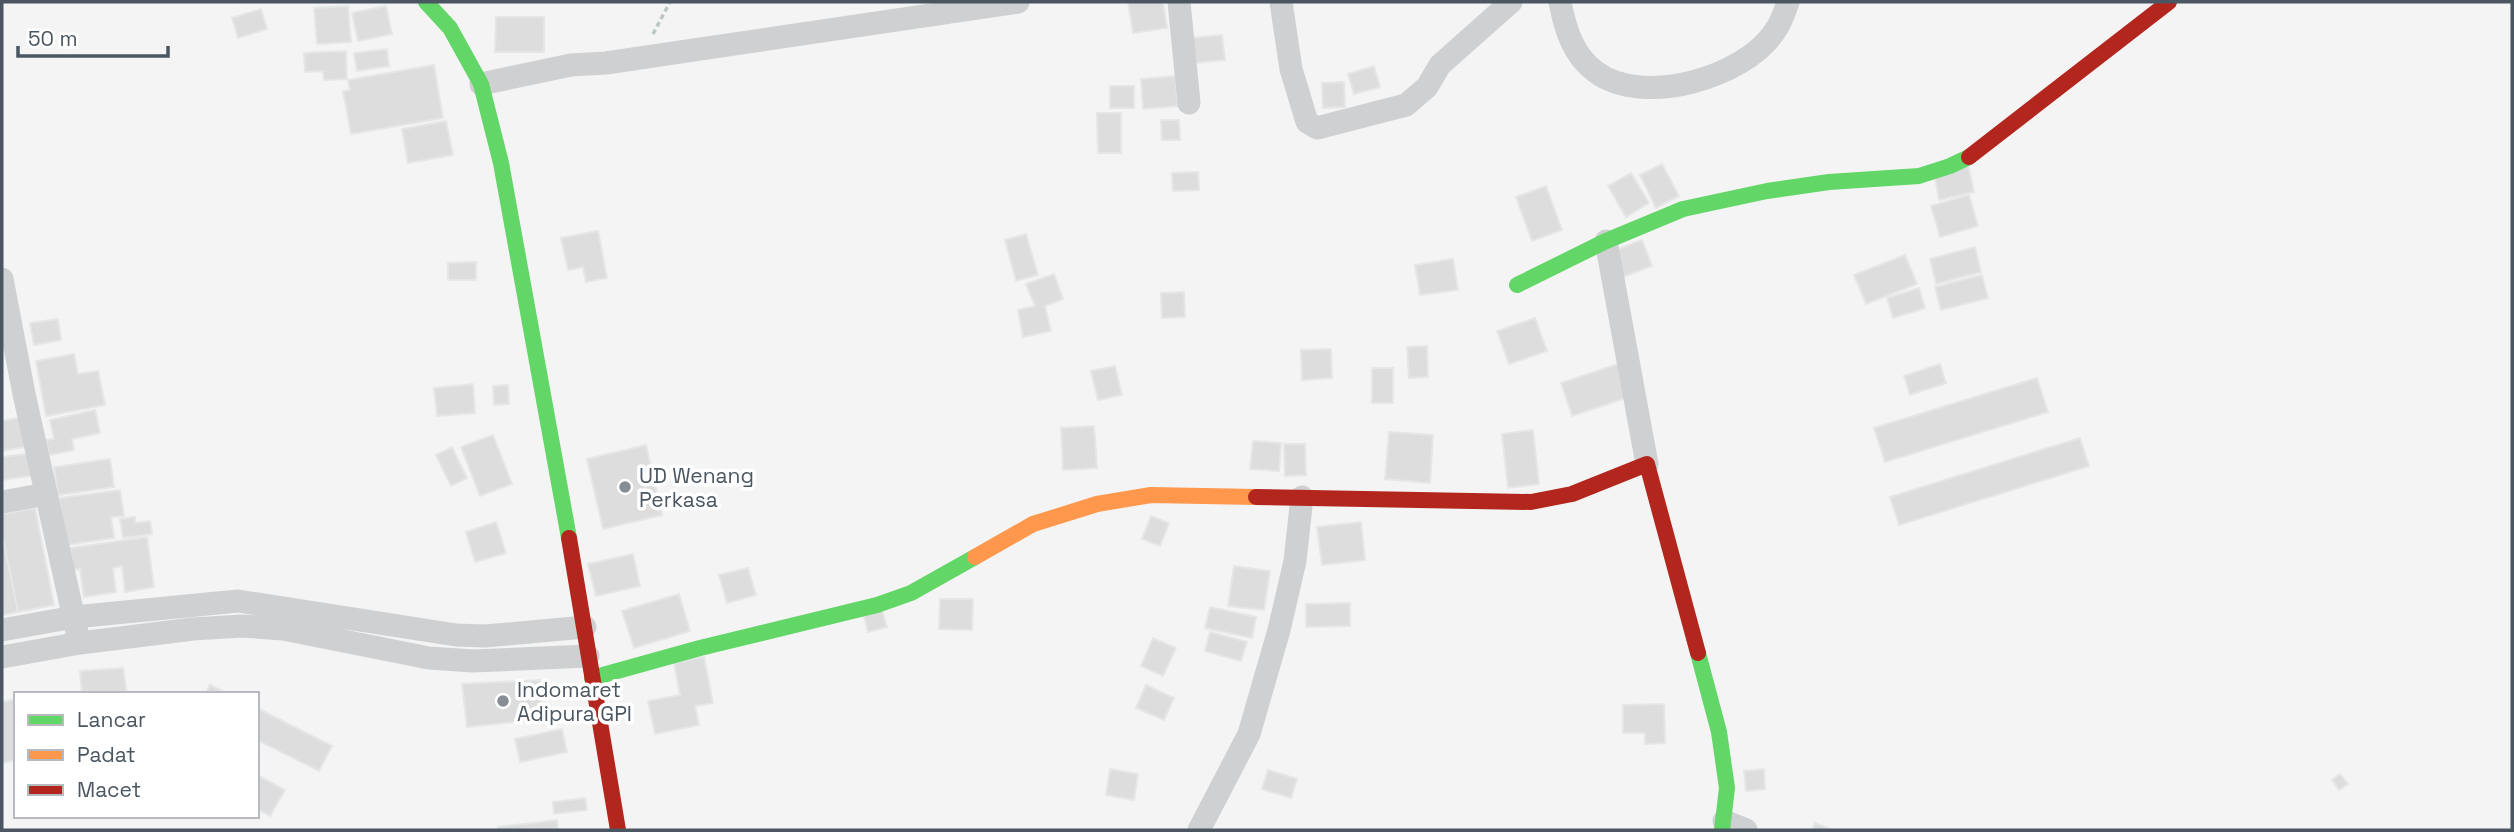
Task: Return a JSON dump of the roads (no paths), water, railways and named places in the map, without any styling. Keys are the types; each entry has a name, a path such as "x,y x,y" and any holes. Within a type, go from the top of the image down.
{"street":[{"path":"426,2 450,28 481,84 501,163 585,627 618,830"},
{"path":"481,84 571,65 620,61 1018,2"},
{"path":"1179,2 1189,103"},
{"path":"1281,2 1297,92 1307,122 1317,128 1406,105 1427,87 1440,65 1511,2"},
{"path":"1560,2 1563,20 1573,45 1594,71 1623,85 1646,87 1683,85 1735,65 1756,51 1775,32 1788,2"},
{"path":"1517,285 1606,241 1683,209 1767,191 1829,182 1919,176 1950,166 1974,154 2169,2"},
{"path":"1606,241 1647,464 1719,732 1727,789 1723,826 1746,830"},
{"path":"2,279 80,643"},
{"path":"2,657 80,643 242,626 283,629 429,658 590,667 700,648 877,605 911,593 1033,524 1097,504 1151,495 1531,502 1572,494 1647,464"},
{"path":"2,502 46,494"},
{"path":"1199,830 1249,734 1279,630 1295,561 1302,497"},
{"path":"2,630 74,617 238,601 446,634 485,636 585,627"},
{"path":"183,606 184,630"}],"place":[{"name":"UD Wenang Perkasa","path":"625,487"},
{"name":"Indomaret Adipura GPI","path":"503,701"}]}
